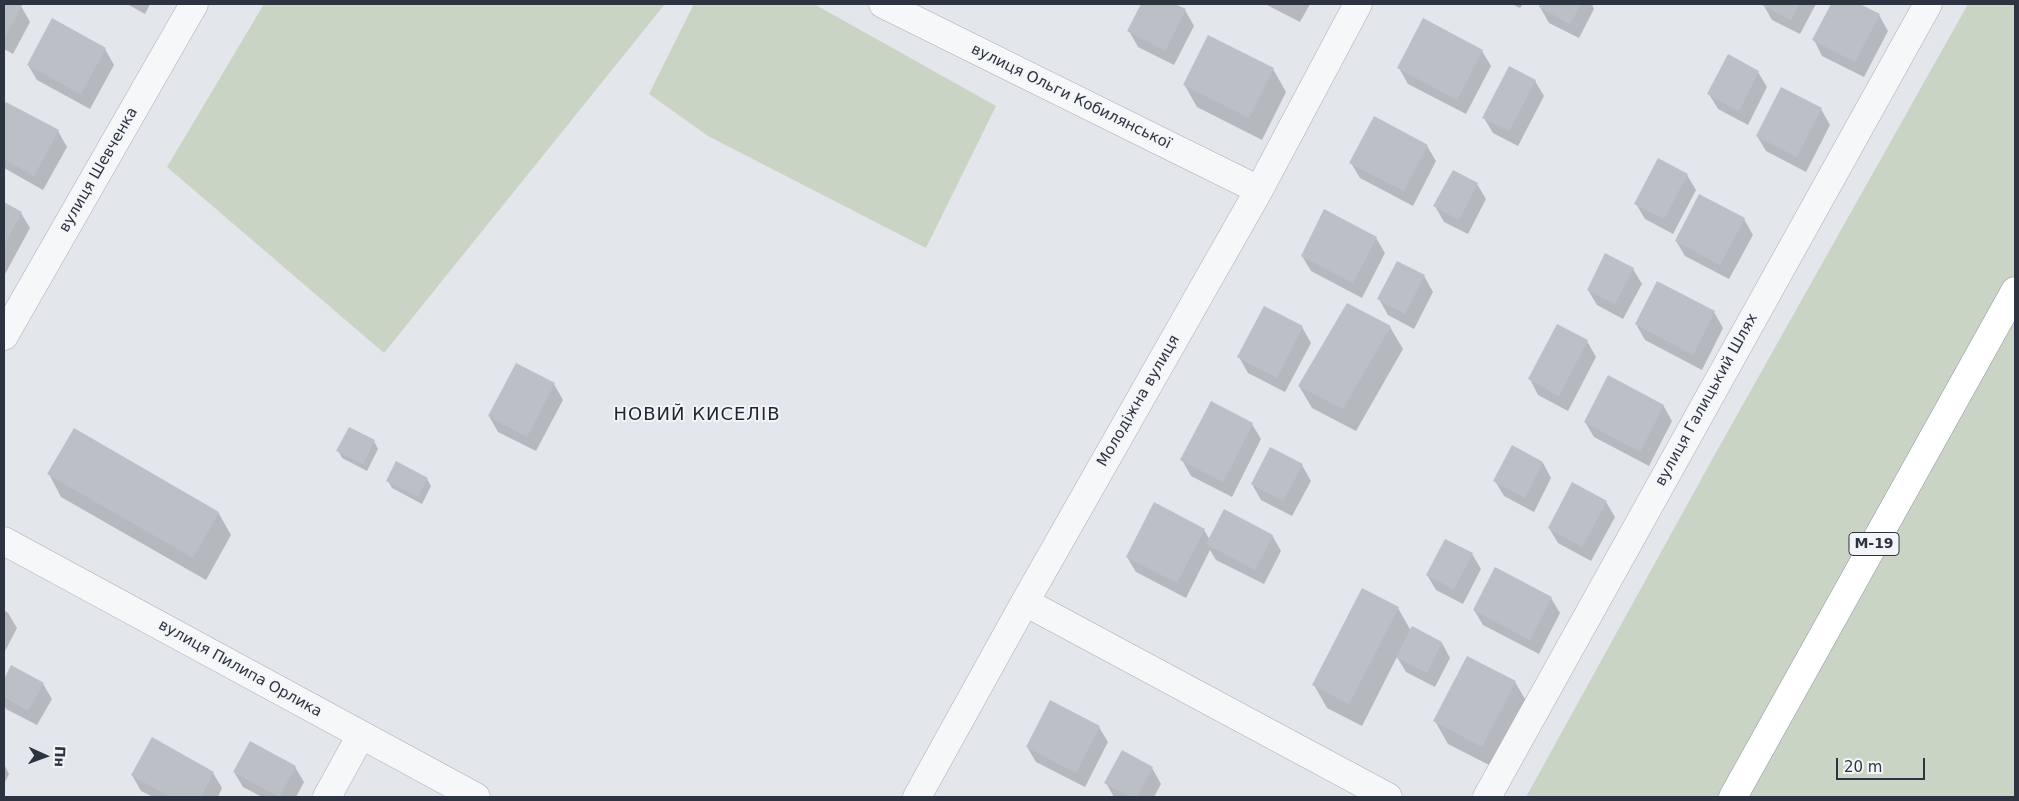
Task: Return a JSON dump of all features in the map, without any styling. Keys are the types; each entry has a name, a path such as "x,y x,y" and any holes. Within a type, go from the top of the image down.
{"highway":[{"name":"М-19","path":"1733,797 2015,291"}],"street":[{"name":"вулиця Шевченка","path":"4,336 194,4"},
{"name":"вулиця Ольги Кобилянської","path":"883,4 1259,190"},
{"name":"Молодіжна вулиця","path":"917,797 1025,602 1259,190 1358,4"},
{"name":"вулиця Галицький Шлях","path":"1487,797 1928,4"},
{"name":"вулиця Пилипа Орлика","path":"4,540 476,797"},
{"path":"1025,602 1388,797"},
{"path":"327,797 361,735"}],"green space":[{"path":"264,4 665,4 384,353 167,167"},
{"path":"694,4 814,4 996,106 926,248 708,136 649,94"},
{"path":"1968,4 2015,4 2015,797 1526,797 1714,456"}],"building":[{"path":"4,4 22,5 4,39"},
{"path":"1141,4 1175,4 1186,9 1165,51 1127,31"},
{"path":"1540,4 1581,4 1570,24 1539,7"},
{"path":"1760,4 1799,4 1791,20"},
{"path":"1831,4 1860,4 1880,14 1855,62 1812,40"},
{"path":"52,18 106,48 81,94 27,65"},
{"path":"1423,18 1483,50 1457,100 1397,68"},
{"path":"1208,35 1274,68 1249,118 1183,85"},
{"path":"1728,54 1759,71 1739,111 1707,94"},
{"path":"1509,66 1536,80 1509,131 1482,118"},
{"path":"1781,87 1822,108 1797,157 1756,136"},
{"path":"6,102 59,130 34,176 4,159 4,105"},
{"path":"1374,116 1428,145 1404,191 1349,163"},
{"path":"1658,158 1688,174 1664,219 1634,204"},
{"path":"1453,170 1478,183 1459,220 1433,206"},
{"path":"1699,194 1745,218 1720,265 1675,241"},
{"path":"4,202 22,212 4,245"},
{"path":"1324,209 1377,237 1353,283 1301,256"},
{"path":"1605,253 1634,268 1615,304 1587,290"},
{"path":"1397,261 1425,275 1405,314 1377,299"},
{"path":"1657,281 1715,311 1693,355 1635,324"},
{"path":"1347,303 1391,326 1343,409 1298,386"},
{"path":"1264,306 1303,326 1277,378 1237,357"},
{"path":"1557,324 1588,340 1559,396 1528,379"},
{"path":"516,363 555,383 527,437 488,416"},
{"path":"1608,375 1664,405 1640,452 1584,422"},
{"path":"1211,401 1253,423 1223,482 1180,460"},
{"path":"349,427 375,440 363,464 336,451"},
{"path":"74,428 219,512 193,558 47,474"},
{"path":"1512,445 1543,462 1525,498 1493,481"},
{"path":"1270,447 1303,464 1283,501 1251,484"},
{"path":"396,461 428,478 418,497 386,481"},
{"path":"1572,482 1607,501 1582,547 1548,528"},
{"path":"1154,502 1205,529 1177,583 1126,557"},
{"path":"1224,509 1273,535 1255,570 1206,544"},
{"path":"1445,539 1473,553 1454,589 1426,575"},
{"path":"1495,567 1552,597 1530,640 1473,610"},
{"path":"1362,588 1399,607 1349,704 1312,685"},
{"path":"1412,626 1442,642 1427,673 1396,657"},
{"path":"1467,656 1516,681 1482,747 1433,721"},
{"path":"11,665 44,683 28,711 4,697 4,679"},
{"path":"1050,700 1100,726 1076,773 1026,747"},
{"path":"152,737 214,772 201,797 170,797 131,775"},
{"path":"250,741 296,766 279,797 233,772"},
{"path":"1122,750 1153,767 1137,797 1130,797 1104,783"}],"district":[{"name":"НОВИЙ КИСЕЛІВ","path":"697,415"}]}
